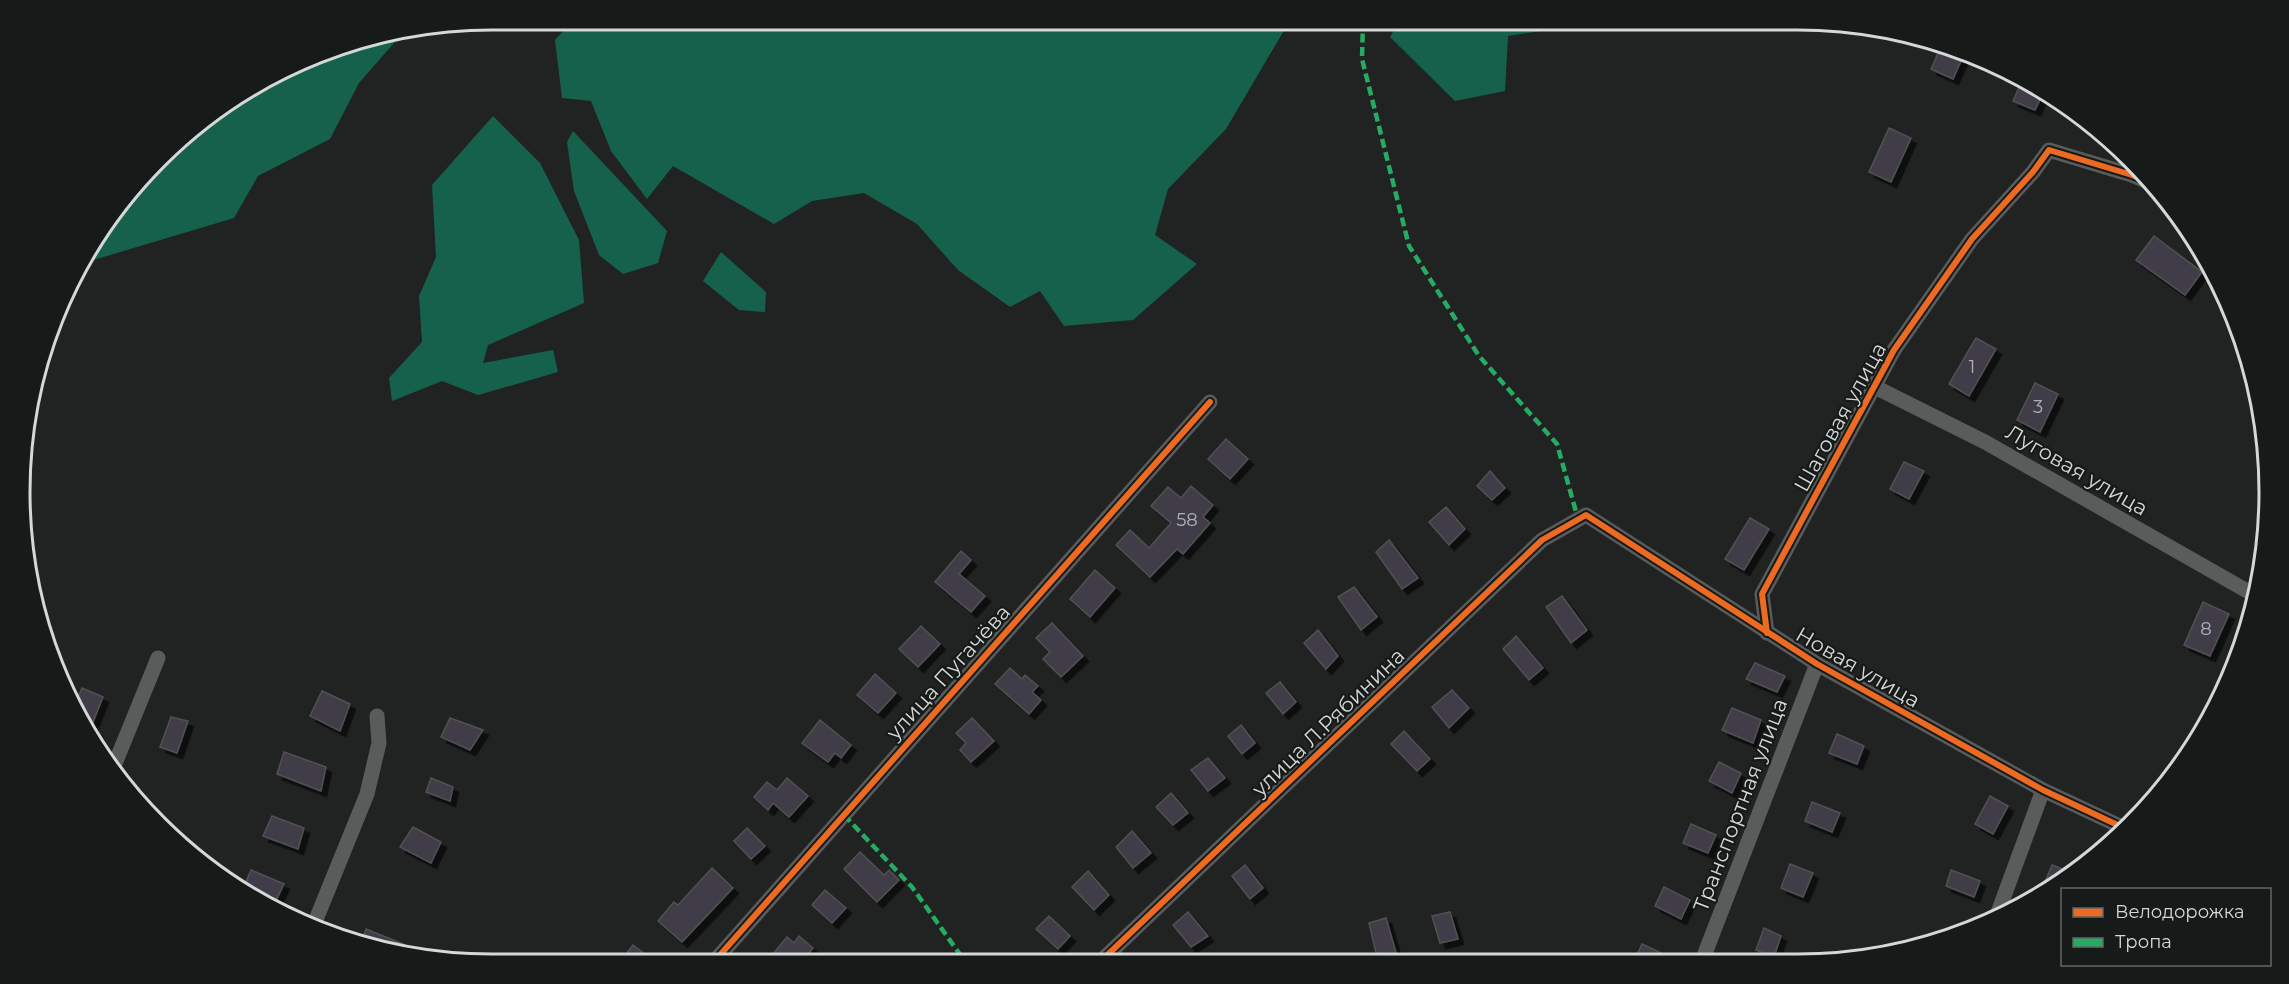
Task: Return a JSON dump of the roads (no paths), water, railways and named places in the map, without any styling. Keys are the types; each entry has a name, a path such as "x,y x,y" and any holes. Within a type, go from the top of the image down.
{"street":[{"name":"Шаговая улица","path":"1767,633 1762,594 1894,350 1972,239 2033,172 2049,150 2134,176"},
{"name":"Луговая улица","path":"1875,387 1985,442 2248,591"},
{"name":"улица Пугачёва","path":"721,954 1210,402"},
{"name":"Новая улица","path":"1586,515 1817,664 2043,790 2117,825"},
{"name":"улица Л.Рябинина","path":"1108,954 1542,540 1586,515"},
{"path":"116,761 158,658"},
{"name":"Транспортная улица","path":"1705,954 1817,664"},
{"path":"316,919 367,794 379,743 377,716"},
{"path":"2000,906 2043,790"}]}
